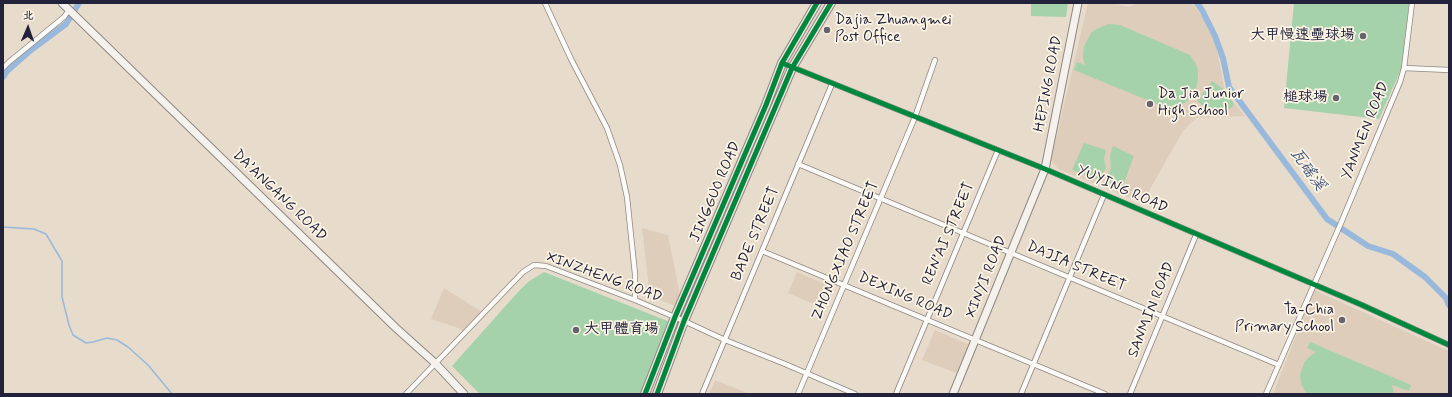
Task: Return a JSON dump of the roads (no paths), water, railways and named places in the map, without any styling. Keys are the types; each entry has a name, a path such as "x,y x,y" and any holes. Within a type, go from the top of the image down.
{"main road":[{"path":"62,3 69,10"},
{"name":"JINGGUO ROAD","path":"645,394 675,317 760,120 782,63 817,3"},
{"name":"JINGGUO ROAD","path":"657,394 684,321 792,68 831,3"},
{"name":"HEPING ROAD","path":"1045,170 1078,3"},
{"name":"DA’ANGANG ROAD","path":"69,10 396,328 435,364 464,394"},
{"name":"XINYI ROAD","path":"953,394 1045,170"}],"street":[{"path":"545,3 608,128 620,165 627,197 635,274 635,300"},
{"name":"YANMEN ROAD","path":"1266,394 1340,225 1404,68 1412,3"},
{"path":"3,68 64,18 69,10"},
{"path":"915,117 935,60"},
{"name":"YUYING ROAD","path":"782,63 998,150 1314,286 1362,305 1449,345"},
{"path":"1404,68 1449,70"},
{"name":"BADE STREET","path":"702,394 832,84"},
{"name":"ZHONGXIAO STREET","path":"798,394 915,117"},
{"name":"REN’AI STREET","path":"896,394 998,150"},
{"name":"DAJIA STREET","path":"798,164 1279,365"},
{"path":"1021,394 1104,196"},
{"name":"SANMIN ROAD","path":"1130,394 1196,235"},
{"name":"DEXING ROAD","path":"762,251 1105,394"},
{"name":"XINZHENG ROAD","path":"406,394 523,272 534,265 546,266 635,300 725,340 855,394"}],"waterway":[{"name":"瓦磘溪","path":"3,77 7,71 31,50 66,24 79,3"},
{"name":"瓦磘溪","path":"1197,3 1215,36 1223,58 1229,87 1327,219 1368,246 1393,254 1425,277 1446,298 1449,305"},
{"path":"3,227 34,229 46,234 62,261 62,297 73,335 86,343 107,338 117,340 128,347 148,365 172,394"}],"place":[{"name":"Dajia Zhuangmei Post Office","path":"827,30"},
{"name":"大甲慢速壘球場","path":"1363,36"},
{"name":"槌球場","path":"1336,98"},
{"name":"Da Jia Junior High School","path":"1150,104"},
{"name":"Ta-Chia Primary School","path":"1342,320"},
{"name":"大甲體育場","path":"576,330"}]}
